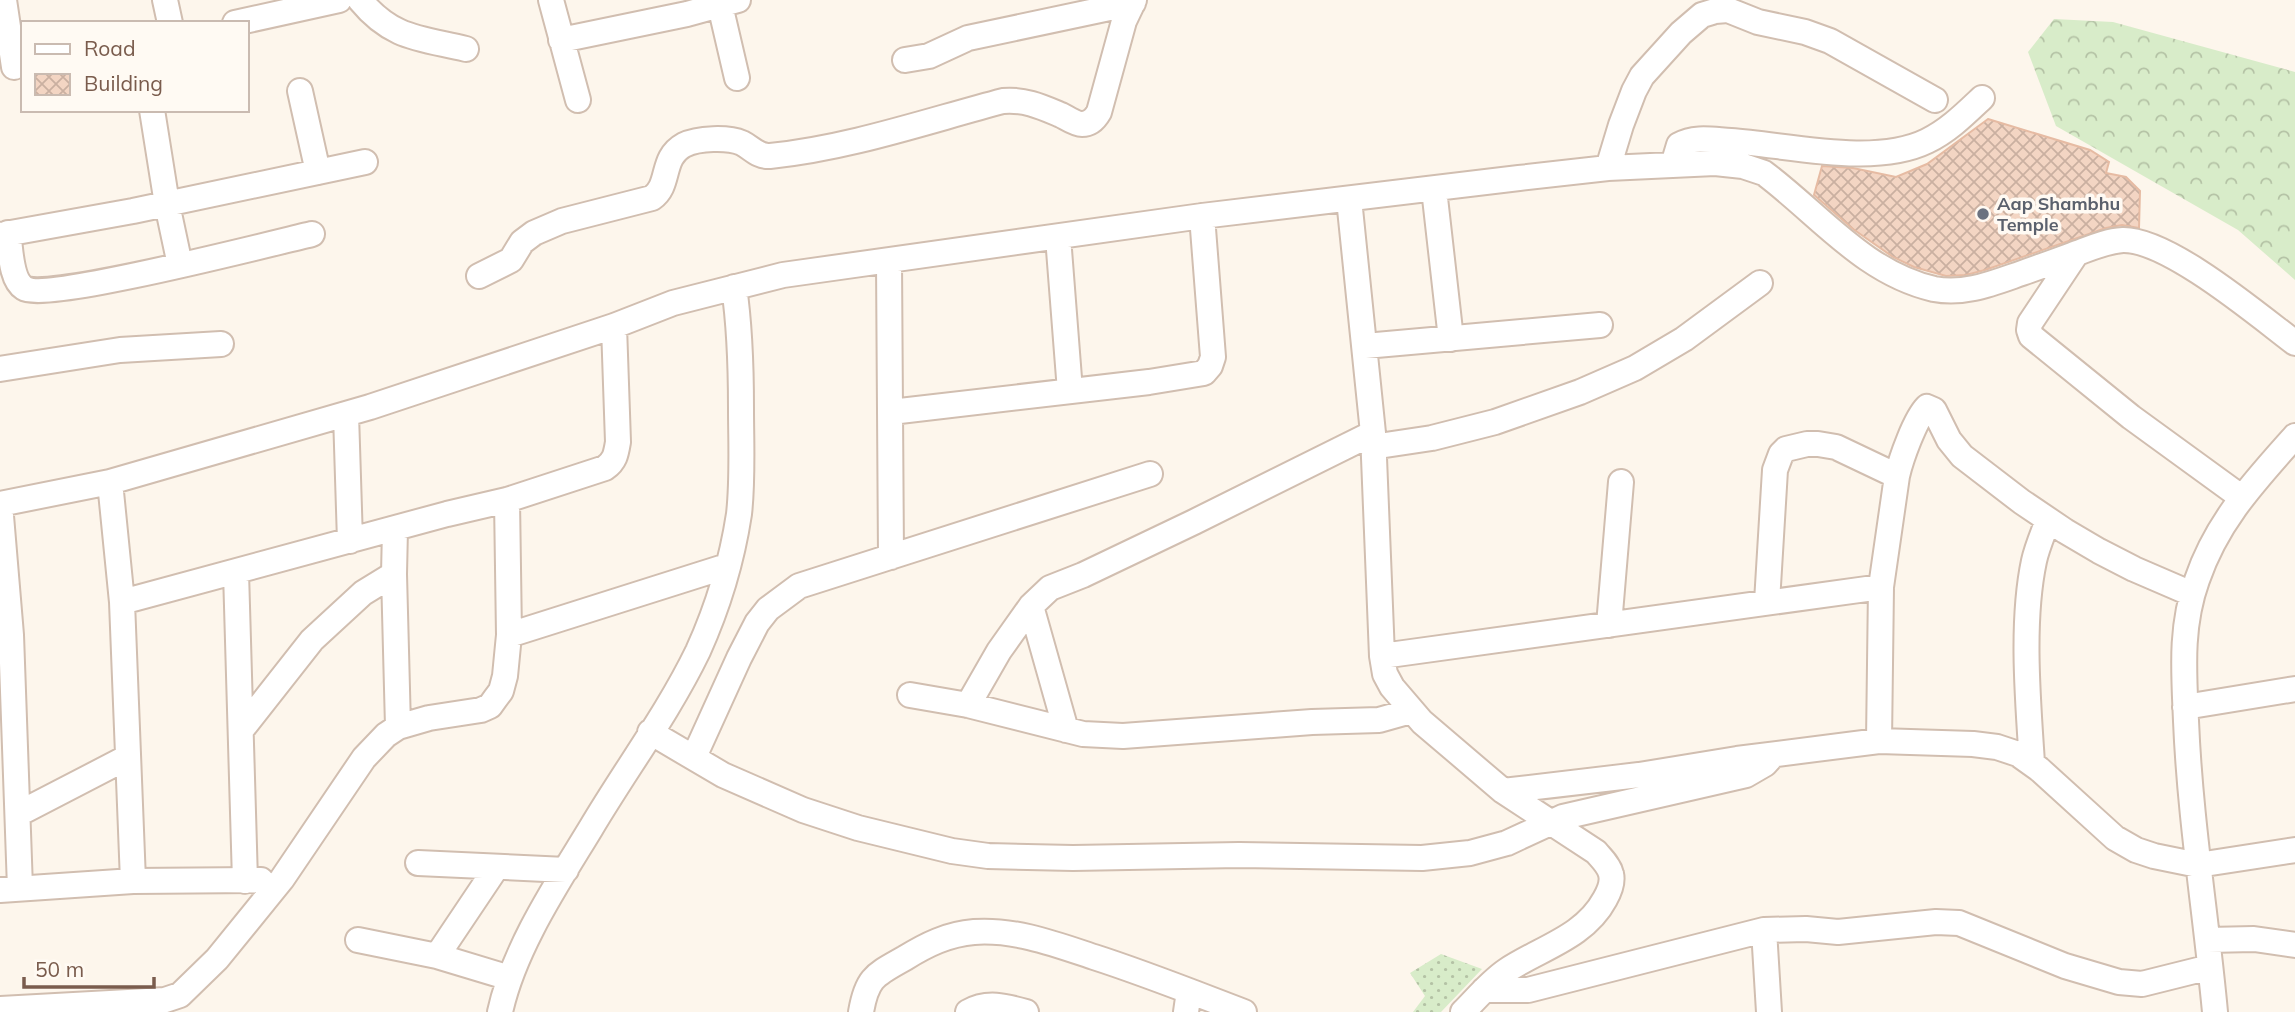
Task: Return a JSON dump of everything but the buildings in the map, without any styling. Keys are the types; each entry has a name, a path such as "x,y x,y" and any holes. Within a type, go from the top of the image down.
{"street":[{"path":"4,0 12,67"},
{"path":"165,0 170,21"},
{"path":"244,21 339,0"},
{"path":"360,0 382,23 403,34 466,49"},
{"path":"551,0 578,100"},
{"path":"905,60 938,53 968,38 1133,2"},
{"path":"479,276 511,260 522,242 534,233 562,221 652,198 659,191 670,159 675,152 688,144 731,140 740,142 766,157 829,148 1013,100 1037,105 1080,124 1088,123 1094,120 1099,112 1124,21 1133,2"},
{"path":"561,40 729,3 737,78"},
{"path":"1608,168 1621,125 1642,76 1681,33 1702,15 1715,11 1728,10 1758,22 1830,41 1935,100"},
{"path":"300,91 318,172"},
{"path":"1672,165 1679,145 1694,139 1849,154 1916,145 1928,141 1951,126 1982,98"},
{"path":"152,112 180,265"},
{"path":"312,234 89,285 37,292 27,290 18,281 4,234 167,204 365,162"},
{"path":"282,879 133,881 10,888 18,814 5,636 0,504 110,482 346,414 614,326 673,303 783,275 1202,216 1608,168 1715,163 1743,166 1764,173 1871,261 1893,274 1947,291 1981,288 2104,243 2134,241 2185,262 2295,343"},
{"path":"1434,189 1451,339"},
{"path":"1349,199 1365,346 1385,674 1411,711 1503,792 1596,852 1612,874 1607,897 1586,925 1509,969 1463,1012"},
{"path":"891,412 1195,375 1207,370 1213,357 1202,216"},
{"path":"1058,237 1070,391"},
{"path":"2076,254 2030,323 2031,336 2131,417 2241,497"},
{"path":"888,262 891,557"},
{"path":"968,705 999,651 1031,606 1050,587 1083,575 1372,440 1432,438 1495,422 1580,392 1635,368 1684,339 1760,283"},
{"path":"500,1012 510,978 550,896 650,732 706,633 727,566 739,513 739,327 734,287"},
{"path":"1365,346 1600,325"},
{"path":"122,602 507,500 605,468 616,456 618,442 614,326"},
{"path":"0,369 120,350 221,344"},
{"path":"1879,741 1881,587 1900,462 1927,407 1931,407 1953,446 1962,456 2048,520 2134,569 2192,594"},
{"path":"346,414 350,541"},
{"path":"2215,1012 2188,764 2183,662 2185,620 2206,558 2225,522 2241,497 2295,436"},
{"path":"1767,602 1775,470 1781,454 1792,446 1807,444 1836,447 1897,476"},
{"path":"694,757 739,658 768,609 799,586 826,575 891,557 1150,474"},
{"path":"110,482 122,602 133,881"},
{"path":"1609,625 1621,482"},
{"path":"0,1009 173,999 217,959 282,879 364,758 386,735 397,727 429,718 481,710 490,706 501,691 509,635 507,500"},
{"path":"2032,764 2029,595 2036,550 2048,520"},
{"path":"395,529 397,727"},
{"path":"509,635 727,566"},
{"path":"236,572 246,881"},
{"path":"242,729 312,640 363,593 394,573"},
{"path":"1382,656 1881,587"},
{"path":"1031,606 1066,730"},
{"path":"2185,707 2295,689"},
{"path":"910,695 968,705 1083,734 1123,736 1312,722 1379,720 1411,711"},
{"path":"650,732 738,783 803,810 913,842 988,856 1136,858 1238,855 1422,859 1470,853 1507,843 1563,817 1746,775 1765,764 1773,755"},
{"path":"1503,792 1879,741 1984,745 2007,750 2032,764 2102,828 2126,845 2154,856 2198,864 2295,850"},
{"path":"18,814 128,757"},
{"path":"418,863 566,870"},
{"path":"437,956 496,868"},
{"path":"1484,990 1528,990 1764,930 1806,929 1839,932 1936,922 1959,923 2082,972 2132,984 2210,967"},
{"path":"1764,930 1769,1012"},
{"path":"860,1012 864,992 870,980 883,970 934,942 974,932 1036,938 1126,967 1187,1002 1244,1012"},
{"path":"2208,940 2254,939 2295,945"},
{"path":"358,940 437,956 510,978"},
{"path":"968,1012 987,1004 1026,1012"}],"green space":[{"path":"2054,19 2113,22 2295,72 2295,280 2238,230 2056,126 2028,52"},
{"path":"1441,954 1482,969 1441,1012 1413,1012 1425,996 1410,973"}],"place":[{"name":"Aap Shambhu Temple","path":"1983,214"}]}
